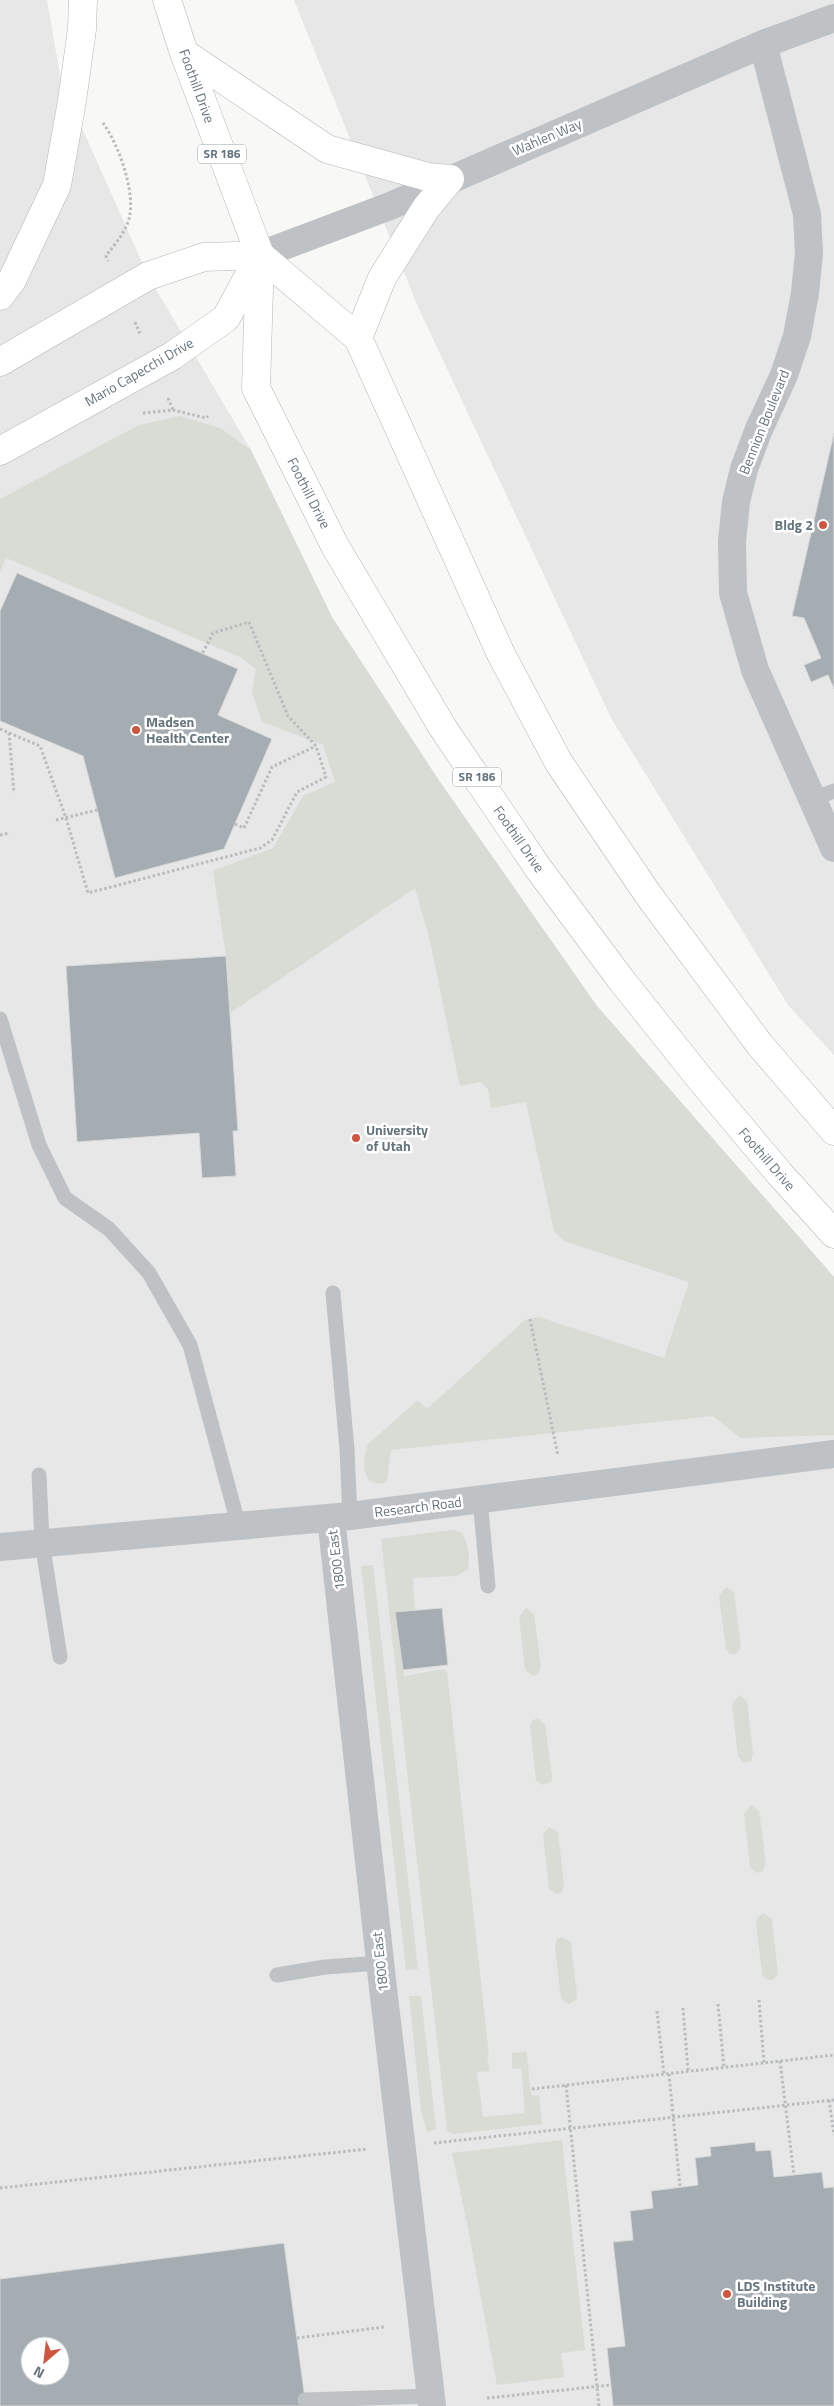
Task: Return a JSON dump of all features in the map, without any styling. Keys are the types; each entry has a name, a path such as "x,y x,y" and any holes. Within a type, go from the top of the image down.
{"main road":[{"path":"0,296 12,280 57,184 72,101 82,29 83,0"},
{"name":"Foothill Drive","path":"167,0 184,53 260,255 256,388 340,554 443,728 544,875 622,981 700,1080 834,1234"},
{"path":"184,53 326,149 428,177 450,179"},
{"path":"358,338 382,278 426,208 450,179"},
{"path":"0,362 148,276 204,257 260,255"},
{"name":"Foothill Drive","path":"260,255 358,338 501,654 560,763 647,893 760,1045 834,1131"},
{"name":"Mario Capecchi Drive","path":"0,451 172,356 226,318 260,255"}],"street":[{"name":"Wahlen Way","path":"260,255 390,206 762,44 834,18"},
{"name":"Bennion Boulevard","path":"762,44 807,214 808,253 805,293 797,336 784,375 759,429 744,469 736,502 732,541 733,592 755,670 824,795 834,848"},
{"name":"Research Road","path":"0,1546 340,1517 834,1454"},
{"name":"1800 East","path":"340,1517 380,1963 432,2401"}],"lane":[{"path":"0,1019 39,1145 66,1198 109,1230 149,1273 190,1345 239,1527"},
{"path":"334,1293 347,1449 340,1517"},
{"path":"39,1475 42,1542 60,1656"},
{"path":"480,1499 488,1586"},
{"path":"277,1975 325,1967 380,1963"},
{"path":"305,2400 432,2401"}],"path":[{"path":"101,120 112,135 131,190 129,219 106,256"},
{"path":"170,401 173,410"},
{"path":"138,415 146,412 173,410 206,418 208,416"},
{"path":"0,729 40,746 66,818 88,893 260,848 272,840 297,792 326,777 316,746 288,716 249,622 213,634 202,654"},
{"path":"9,733 14,793"},
{"path":"235,824 244,828 272,767 316,746"},
{"path":"56,820 97,810"},
{"path":"0,835 10,833"},
{"path":"530,1319 565,1489"},
{"path":"759,2000 764,2063"},
{"path":"718,2004 724,2068"},
{"path":"683,2008 688,2071"},
{"path":"657,2011 664,2074"},
{"path":"532,2089 834,2055"},
{"path":"780,2061 794,2175"},
{"path":"669,2074 680,2187"},
{"path":"566,2086 568,2129 599,2406"},
{"path":"431,2143 832,2100 834,2134"},
{"path":"0,2188 376,2149"},
{"path":"297,2338 384,2327"},
{"path":"487,2398 611,2385"}],"shaded area":[{"name":"University of Utah","path":"0,0 47,0 61,81 148,276 251,450 332,617 440,782 597,1006 834,1277 834,2406 0,2406"},
{"path":"294,0 834,0 834,1055 788,1005 611,718 418,307"},
{"path":"180,416 220,428 251,450 332,617 440,782 597,1006 834,1277 834,1435 741,1438 713,1416 391,1450 387,1480 379,1484 371,1482 367,1478 364,1467 368,1444 418,1400 427,1409 525,1320 539,1317 664,1358 689,1282 564,1241 554,1231 526,1102 491,1108 488,1089 480,1082 460,1086 430,941 415,888 230,1013 226,956 213,871 273,848 303,796 335,782 323,745 262,722 252,692 256,669 242,658 6,558 0,572 0,499 139,425"},
{"path":"452,1530 461,1532 466,1541 469,1555 468,1570 456,1576 413,1578 415,1610 395,1613 404,1676 443,1669 447,1671 489,2056 487,2057 490,2071 477,2072 483,2117 525,2113 521,2068 512,2069 512,2053 526,2052 531,2095 539,2096 542,2124 454,2134 448,2132 447,2129 381,1539"},
{"path":"373,1565 418,1969 406,1970 361,1566"},
{"path":"726,1587 734,1592 741,1648 736,1654 730,1654 726,1649 719,1596"},
{"path":"526,1608 534,1614 541,1667 538,1674 532,1676 525,1670 519,1617"},
{"path":"739,1695 747,1701 753,1753 751,1761 745,1763 738,1757 732,1704"},
{"path":"537,1718 545,1724 552,1776 551,1782 543,1785 536,1780 530,1726 532,1721"},
{"path":"751,1805 759,1811 766,1863 763,1871 756,1873 750,1867 744,1814"},
{"path":"549,1827 558,1832 564,1885 562,1892 556,1894 549,1889 543,1835"},
{"path":"763,1913 772,1919 778,1974 773,1980 767,1980 762,1975 756,1922 757,1918"},
{"path":"562,1937 571,1942 577,1995 576,2000 568,2004 561,1999 555,1945 557,1939"},
{"path":"409,1996 421,1996 436,2129 427,2132 421,2111"},
{"path":"562,2140 585,2350 561,2353 564,2377 497,2385 452,2153"}],"building":[{"name":"Bldg 2","path":"834,433 834,689 828,675 811,682 804,665 821,658 804,618 792,616"},
{"name":"Madsen Health Center","path":"17,573 238,669 218,715 272,739 224,849 115,878 83,756 0,721 0,611"},
{"path":"226,956 238,1131 233,1131 236,1176 202,1178 199,1133 77,1142 66,966"},
{"path":"442,1608 448,1665 403,1670 395,1612"},
{"name":"LDS Institute Building","path":"755,2142 756,2151 771,2150 774,2177 822,2172 824,2188 834,2187 834,2406 613,2406 607,2348 625,2346 613,2242 633,2240 630,2211 653,2208 651,2191 698,2185 695,2158 711,2156 710,2147"},
{"path":"284,2243 306,2406 0,2406 0,2279"}],"place":[{"name":"Bldg 2","path":"823,525"},
{"name":"Madsen Health Center","path":"136,730"},
{"name":"University of Utah","path":"356,1138"},
{"name":"LDS Institute Building","path":"727,2294"}]}
